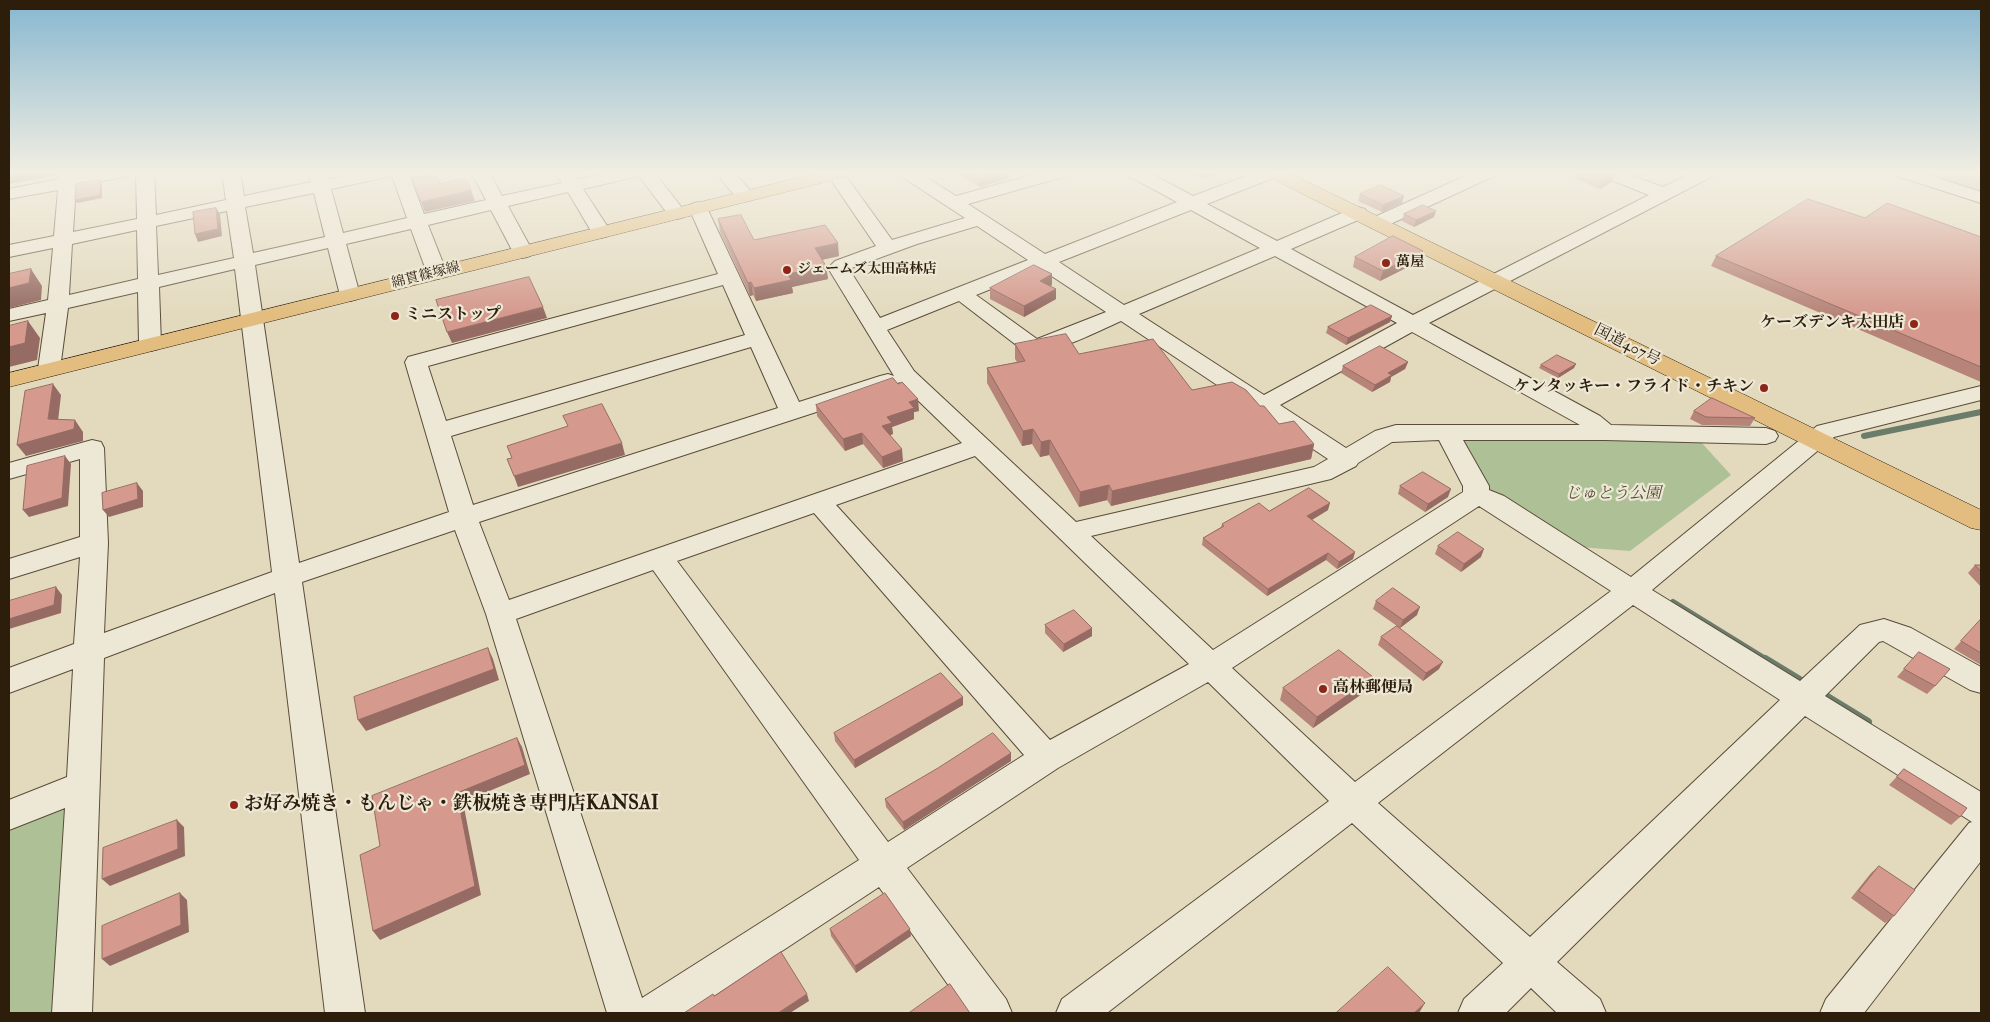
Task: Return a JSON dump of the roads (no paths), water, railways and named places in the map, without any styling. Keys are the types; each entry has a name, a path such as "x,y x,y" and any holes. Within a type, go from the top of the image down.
{"main road":[{"name":"綿貫篠塚線","path":"9,380 650,220"},
{"name":"国道407号","path":"1371,220 1981,521"}],"street":[{"path":"49,369 58,304 64,220"},
{"path":"9,251 157,220"},
{"path":"238,220 345,1013"},
{"path":"330,220 350,295"},
{"path":"9,316 427,220"},
{"path":"505,220 523,252"},
{"path":"593,220 601,232"},
{"path":"703,220 791,412"},
{"path":"868,220 888,247"},
{"path":"1347,460 980,220 925,234 842,264 838,268 905,376 1354,802 1586,1013"},
{"path":"875,328 1152,220"},
{"path":"1222,220 1592,421 1605,432"},
{"path":"961,293 1032,346 1041,346 1122,314 1343,220"},
{"path":"1377,223 1383,220"},
{"path":"1263,405 1414,323 1614,220"},
{"path":"146,222 150,344"},
{"path":"417,222 437,273"},
{"path":"627,1013 500,614 464,517 416,362 730,278"},
{"path":"437,432 758,338"},
{"path":"9,681 287,577 464,517 905,376"},
{"path":"1076,1013 1632,591 1826,431 1981,393"},
{"path":"1073,534 1086,528 1322,472 1347,460 1384,436 1396,433 1605,432 1766,436"},
{"path":"1447,433 1476,486 1476,495"},
{"path":"500,614 979,446"},
{"path":"9,471 92,448 94,543 72,1013"},
{"path":"1476,495 1495,502 1632,591 1981,810"},
{"path":"654,1013 1046,758 1211,666 1476,495"},
{"path":"818,501 1046,758"},
{"path":"9,569 94,543"},
{"path":"658,557 992,1013"},
{"path":"1478,1013 1870,633 1884,630 1902,636 1981,681"},
{"path":"9,815 83,785"},
{"path":"1840,1013 1981,834"}],"waterway":[{"path":"1864,436 1981,412"},
{"path":"1673,602 1767,660"},
{"path":"1765,659 1806,684"},
{"path":"1819,692 1868,722"}],"place":[{"name":"萬屋","path":"1386,263"},
{"name":"ジェームズ太田高林店","path":"787,270"},
{"name":"ミニストップ","path":"395,316"},
{"name":"ケーズデンキ太田店","path":"1914,324"},
{"name":"ケンタッキー・フライド・チキン","path":"1764,388"},
{"name":"高林郵便局","path":"1323,689"},
{"name":"お好み焼き・もんじゃ・鉄板焼き専門店KANSAI","path":"234,805"}],"park label":[{"name":"じゅとう公園","path":"1613,495"}]}
